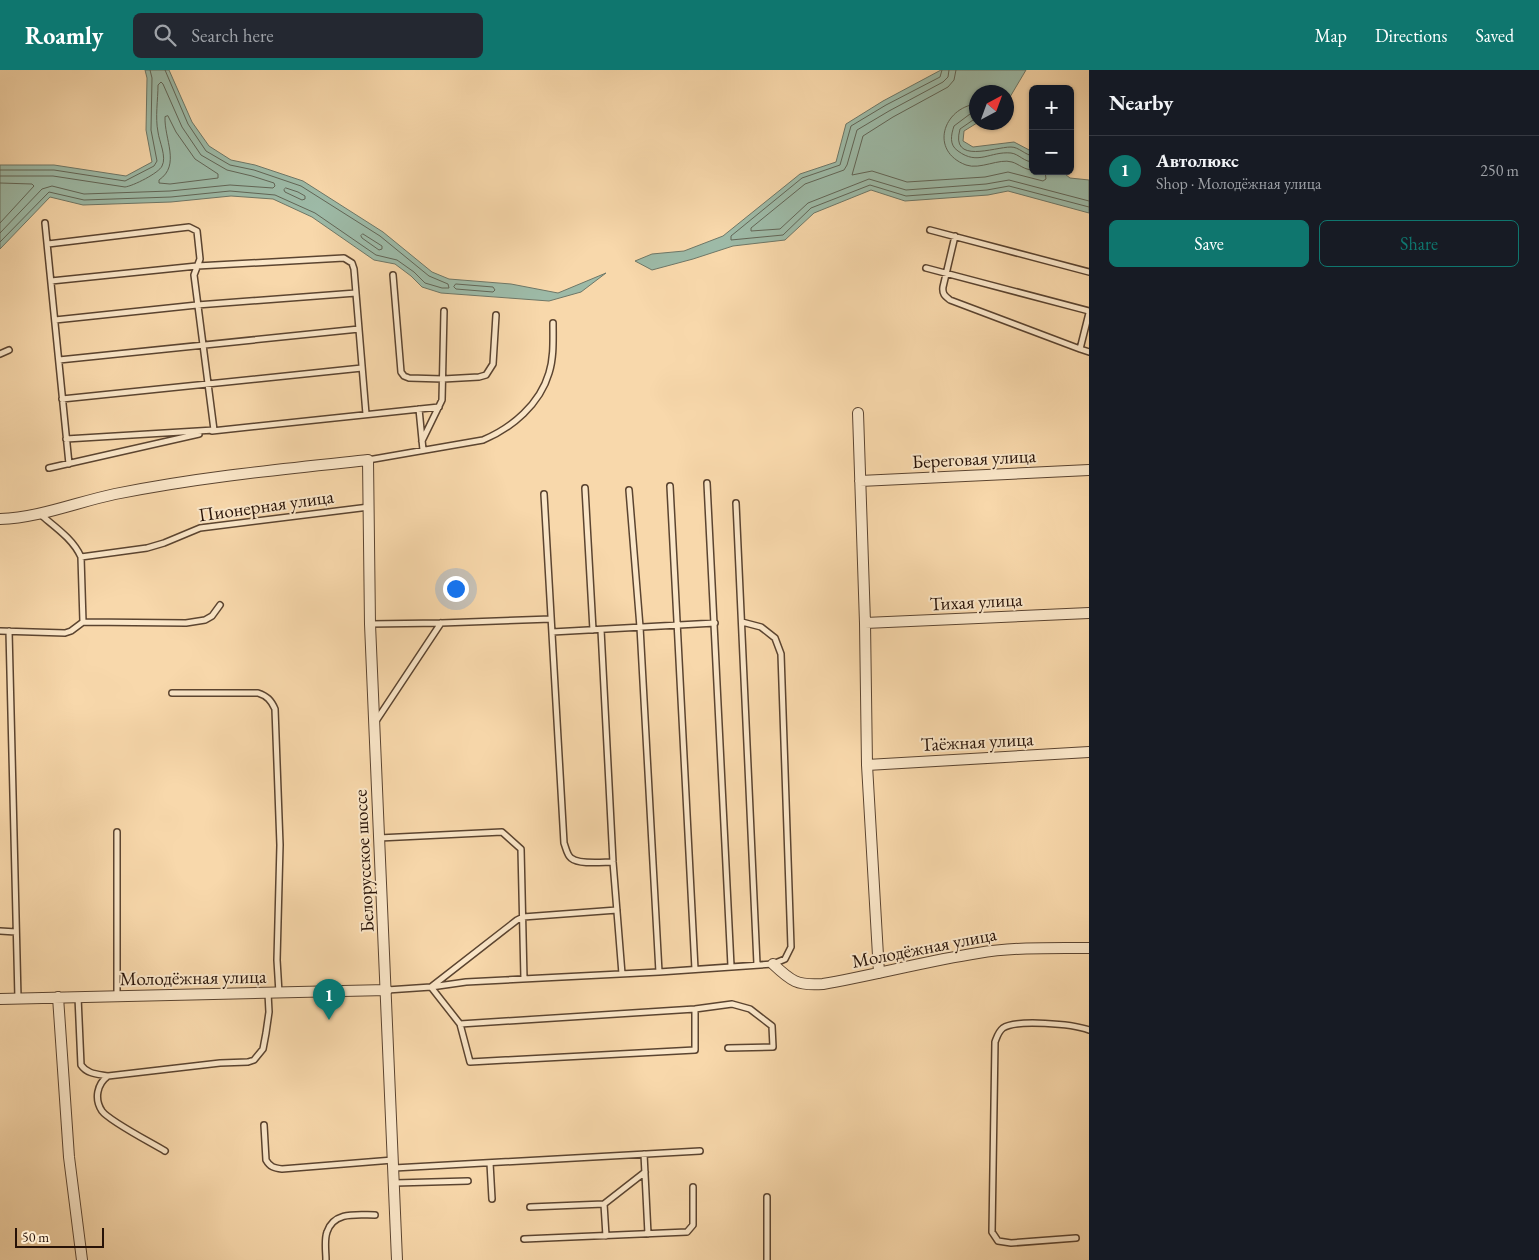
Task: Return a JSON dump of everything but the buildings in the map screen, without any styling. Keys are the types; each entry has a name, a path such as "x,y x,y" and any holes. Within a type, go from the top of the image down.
{"street":[{"path":"858,412 865,623 866,765 879,973"},
{"path":"0,519 39,513 114,494 186,482 246,473 368,460"},
{"name":"Белорусское шоссе","path":"368,460 370,624 397,1260"},
{"name":"Береговая улица","path":"860,481 1089,470"},
{"name":"Тихая улица","path":"865,623 1089,613"},
{"name":"Таёжная улица","path":"866,765 1089,752"},
{"name":"Молодёжная улица","path":"773,964 786,977 807,985 823,984 1004,949 1089,948"},
{"name":"Молодёжная улица","path":"0,999 387,990"},
{"path":"58,997 69,1157 82,1260"}],"lane":[{"path":"45,224 69,464"},
{"path":"48,244 189,227 197,231 200,259 194,275 214,430"},
{"path":"930,230 1089,272"},
{"path":"955,236 942,291 950,300 1089,352"},
{"path":"51,281 197,266 344,258 352,263 354,269 366,414"},
{"path":"926,268 1089,312 1080,349"},
{"path":"393,275 401,372 409,378 444,379 486,375 492,364 496,314"},
{"path":"55,320 198,305 356,293"},
{"path":"422,441 442,400 444,379 444,311"},
{"path":"368,460 483,440 510,425 524,413 541,390 549,374 552,359 553,323"},
{"path":"59,360 359,329"},
{"path":"0,354 9,350"},
{"path":"62,399 362,368"},
{"path":"66,439 214,430 439,406"},
{"path":"418,409 422,450"},
{"path":"48,468 214,430"},
{"path":"707,482 731,966"},
{"path":"670,486 695,969"},
{"path":"585,488 593,630"},
{"path":"628,490 640,627 659,972"},
{"path":"544,494 564,843 567,853 578,862 613,862"},
{"path":"736,503 757,964"},
{"name":"Пионерная улица","path":"81,557 147,548 200,528 219,524 368,507"},
{"path":"39,513 71,541 81,557 83,622"},
{"path":"0,631 64,633 71,631 83,622 186,623 206,620 212,616 220,605"},
{"path":"370,624 551,619"},
{"path":"387,990 466,982 773,964 785,959 791,947 781,654 775,638 761,627 742,622"},
{"path":"374,723 441,623"},
{"path":"552,632 715,623"},
{"path":"601,630 613,862 622,974"},
{"path":"9,632 18,998"},
{"path":"172,693 251,692 266,696 275,709 280,845 279,993"},
{"path":"117,832 117,996"},
{"path":"379,838 502,832 521,849 524,979"},
{"path":"431,987 523,917 618,910"},
{"path":"0,931 16,932"},
{"path":"431,987 460,1024 470,1062 695,1050 695,1009"},
{"path":"78,997 81,1065 92,1074 108,1076 254,1060 263,1049 269,1012 268,993"},
{"path":"460,1024 695,1009 732,1004 750,1009 772,1026 772,1047 728,1048"},
{"path":"1076,1238 1012,1243 998,1241 992,1232 995,1042 1003,1028 1011,1025 1055,1024 1079,1026 1089,1030"},
{"path":"108,1076 99,1085 99,1105 101,1110 164,1151"},
{"path":"264,1125 266,1160 274,1168 282,1169 394,1164 490,1163 700,1151"},
{"path":"644,1154 648,1234"},
{"path":"490,1163 492,1199"},
{"path":"530,1207 604,1204 645,1172"},
{"path":"394,1183 468,1181"},
{"path":"524,1239 687,1232 693,1225 693,1187"},
{"path":"766,1197 767,1260"},
{"path":"604,1204 606,1236"},
{"path":"326,1260 326,1234 339,1218 348,1215 375,1215"}],"water":[{"path":"145,70 169,70 192,122 209,146 231,160 255,165 303,181 383,232 432,272 449,279 511,284 558,293 606,273 581,292 549,301 441,293 422,287 395,264 374,260 312,217 273,199 231,196 171,202 83,205 50,197 0,249 0,165 54,165 126,176 152,162 146,130 147,78"},
{"path":"941,70 1026,70 1014,90 1014,85 969,85 969,128 964,131 963,141 973,147 1014,142 1029,150 1029,175 1066,175 1070,178 1089,180 1089,213 1008,191 988,195 905,201 871,190 814,213 785,240 733,246 652,270 635,261 652,254 684,251 723,236 800,174 836,162 846,124 883,101"}],"place":[{"name":"Автолюкс","path":"329,1020"}]}
